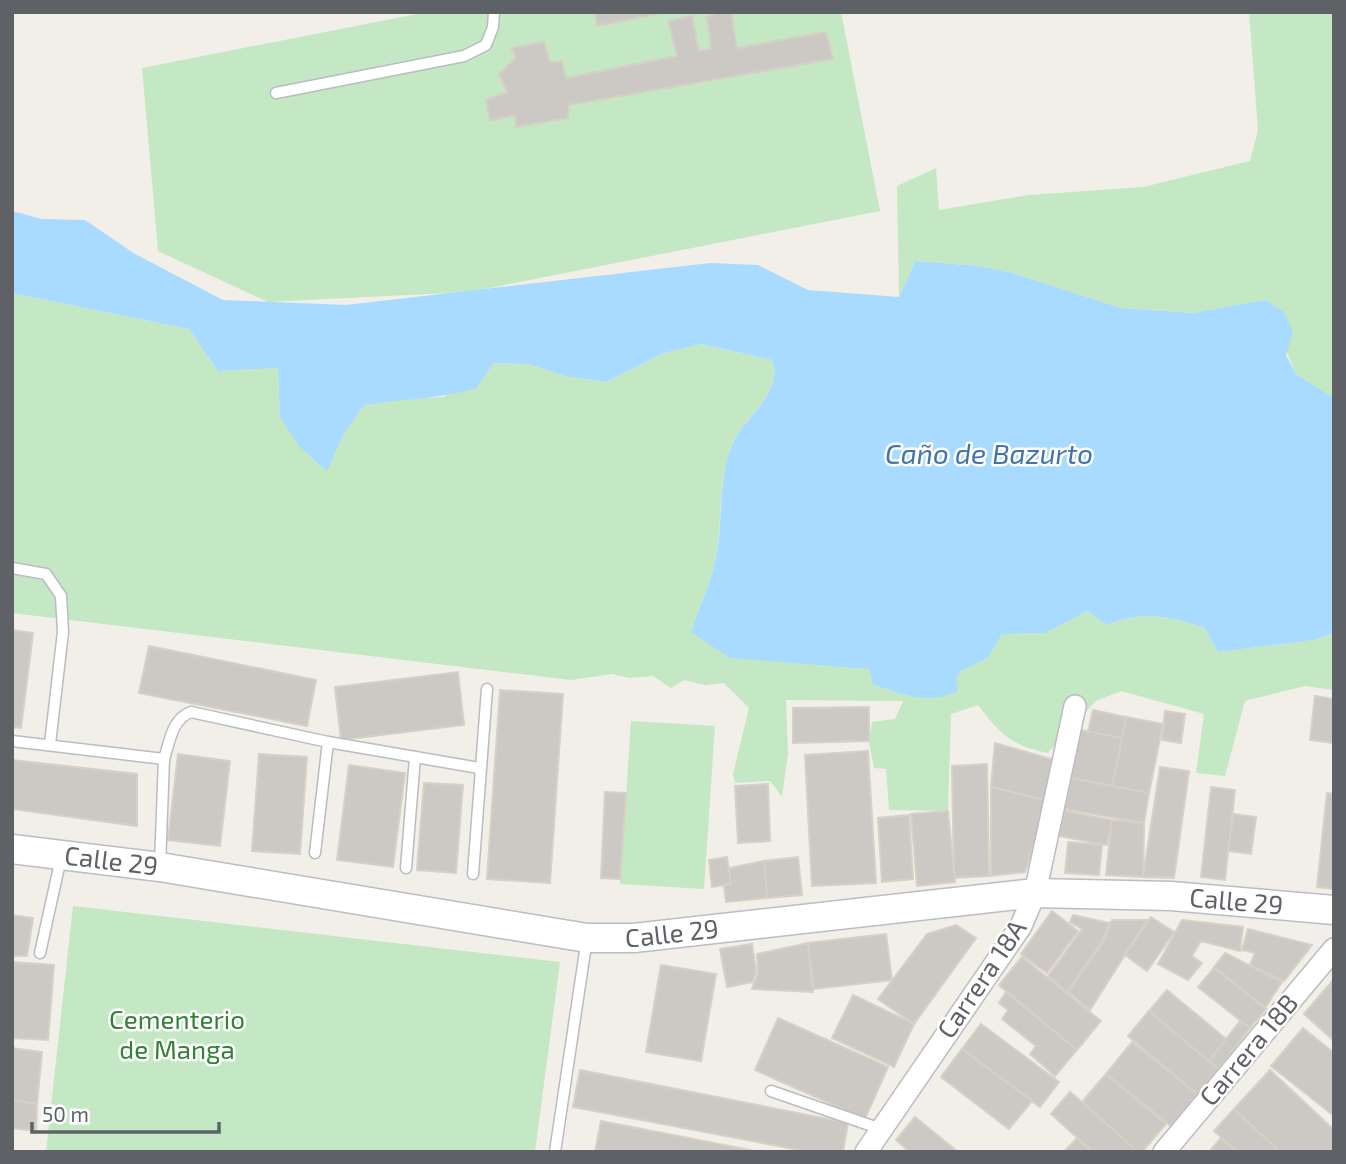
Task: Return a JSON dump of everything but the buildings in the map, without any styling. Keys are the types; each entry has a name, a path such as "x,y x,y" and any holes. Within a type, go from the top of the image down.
{"main road":[{"name":"Calle 29","path":"12,849 160,867 587,938 634,939 1035,893 1171,896 1334,910"}],"street":[{"name":"Carrera 18A","path":"866,1152 1021,926 1035,893 1075,706"},
{"name":"Carrera 18B","path":"1164,1152 1334,949"}],"lane":[{"path":"276,93 464,56 486,45 493,27 494,12"},
{"path":"12,568 46,574 61,596 63,632 50,744"},
{"path":"473,874 487,689"},
{"path":"160,867 164,759 175,724 181,716 191,712 328,742 479,768"},
{"path":"12,741 164,759"},
{"path":"314,853 328,742"},
{"path":"406,867 415,757"},
{"path":"40,953 61,855"},
{"path":"555,1152 587,938"},
{"path":"771,1091 881,1129"}],"green space":[{"path":"427,12 841,12 880,211 469,292 268,302 158,251 142,68"},
{"path":"1249,12 1334,12 1334,398 1296,374 1265,300 1193,313 1121,308 1013,273 978,266 917,261 899,297 897,186 936,168 939,210 1029,195 1143,187 1250,161 1258,130"},
{"path":"12,293 189,329 218,371 278,368 280,417 327,470 344,434 364,405 444,397 493,363 528,364 565,376 606,382 664,353 702,344 772,360 775,371 773,382 762,403 738,433 728,458 714,566 691,632 839,665 869,669 874,684 894,692 956,679 961,671 988,658 1002,634 1045,633 1088,611 1107,625 1133,617 1156,616 1205,628 1218,652 1314,640 1334,633 1334,690 1305,686 1245,701 1225,776 1196,773 1204,714 1121,691 1096,701 1048,753 1025,747 1008,737 978,705 951,714 948,811 889,810 886,769 874,768 869,742 872,722 895,719 903,701 786,700 788,753 782,797 770,781 735,783 733,774 749,708 724,683 705,685 684,680 671,688 653,676 629,678 612,674 571,680 12,613"},
{"path":"631,721 715,726 704,889 620,884"},
{"name":"Cementerio de Manga","path":"73,906 560,962 535,1152 46,1152"}],"water":[{"name":"Caño de Bazurto","path":"12,211 42,219 85,220 135,254 223,300 346,305 710,263 758,265 808,290 899,297 916,261 978,266 1013,273 1121,308 1193,313 1265,300 1284,312 1293,332 1286,355 1296,374 1334,398 1334,633 1314,640 1218,652 1205,628 1156,616 1133,617 1107,625 1088,611 1045,633 1002,634 988,658 961,671 956,679 958,691 926,698 905,695 873,684 869,669 730,658 691,632 714,566 728,458 738,433 762,403 773,382 775,371 772,360 702,344 664,353 606,382 565,376 528,364 493,363 477,388 435,397 364,405 344,434 327,471 299,446 280,417 278,368 218,371 189,329 12,293"}]}
